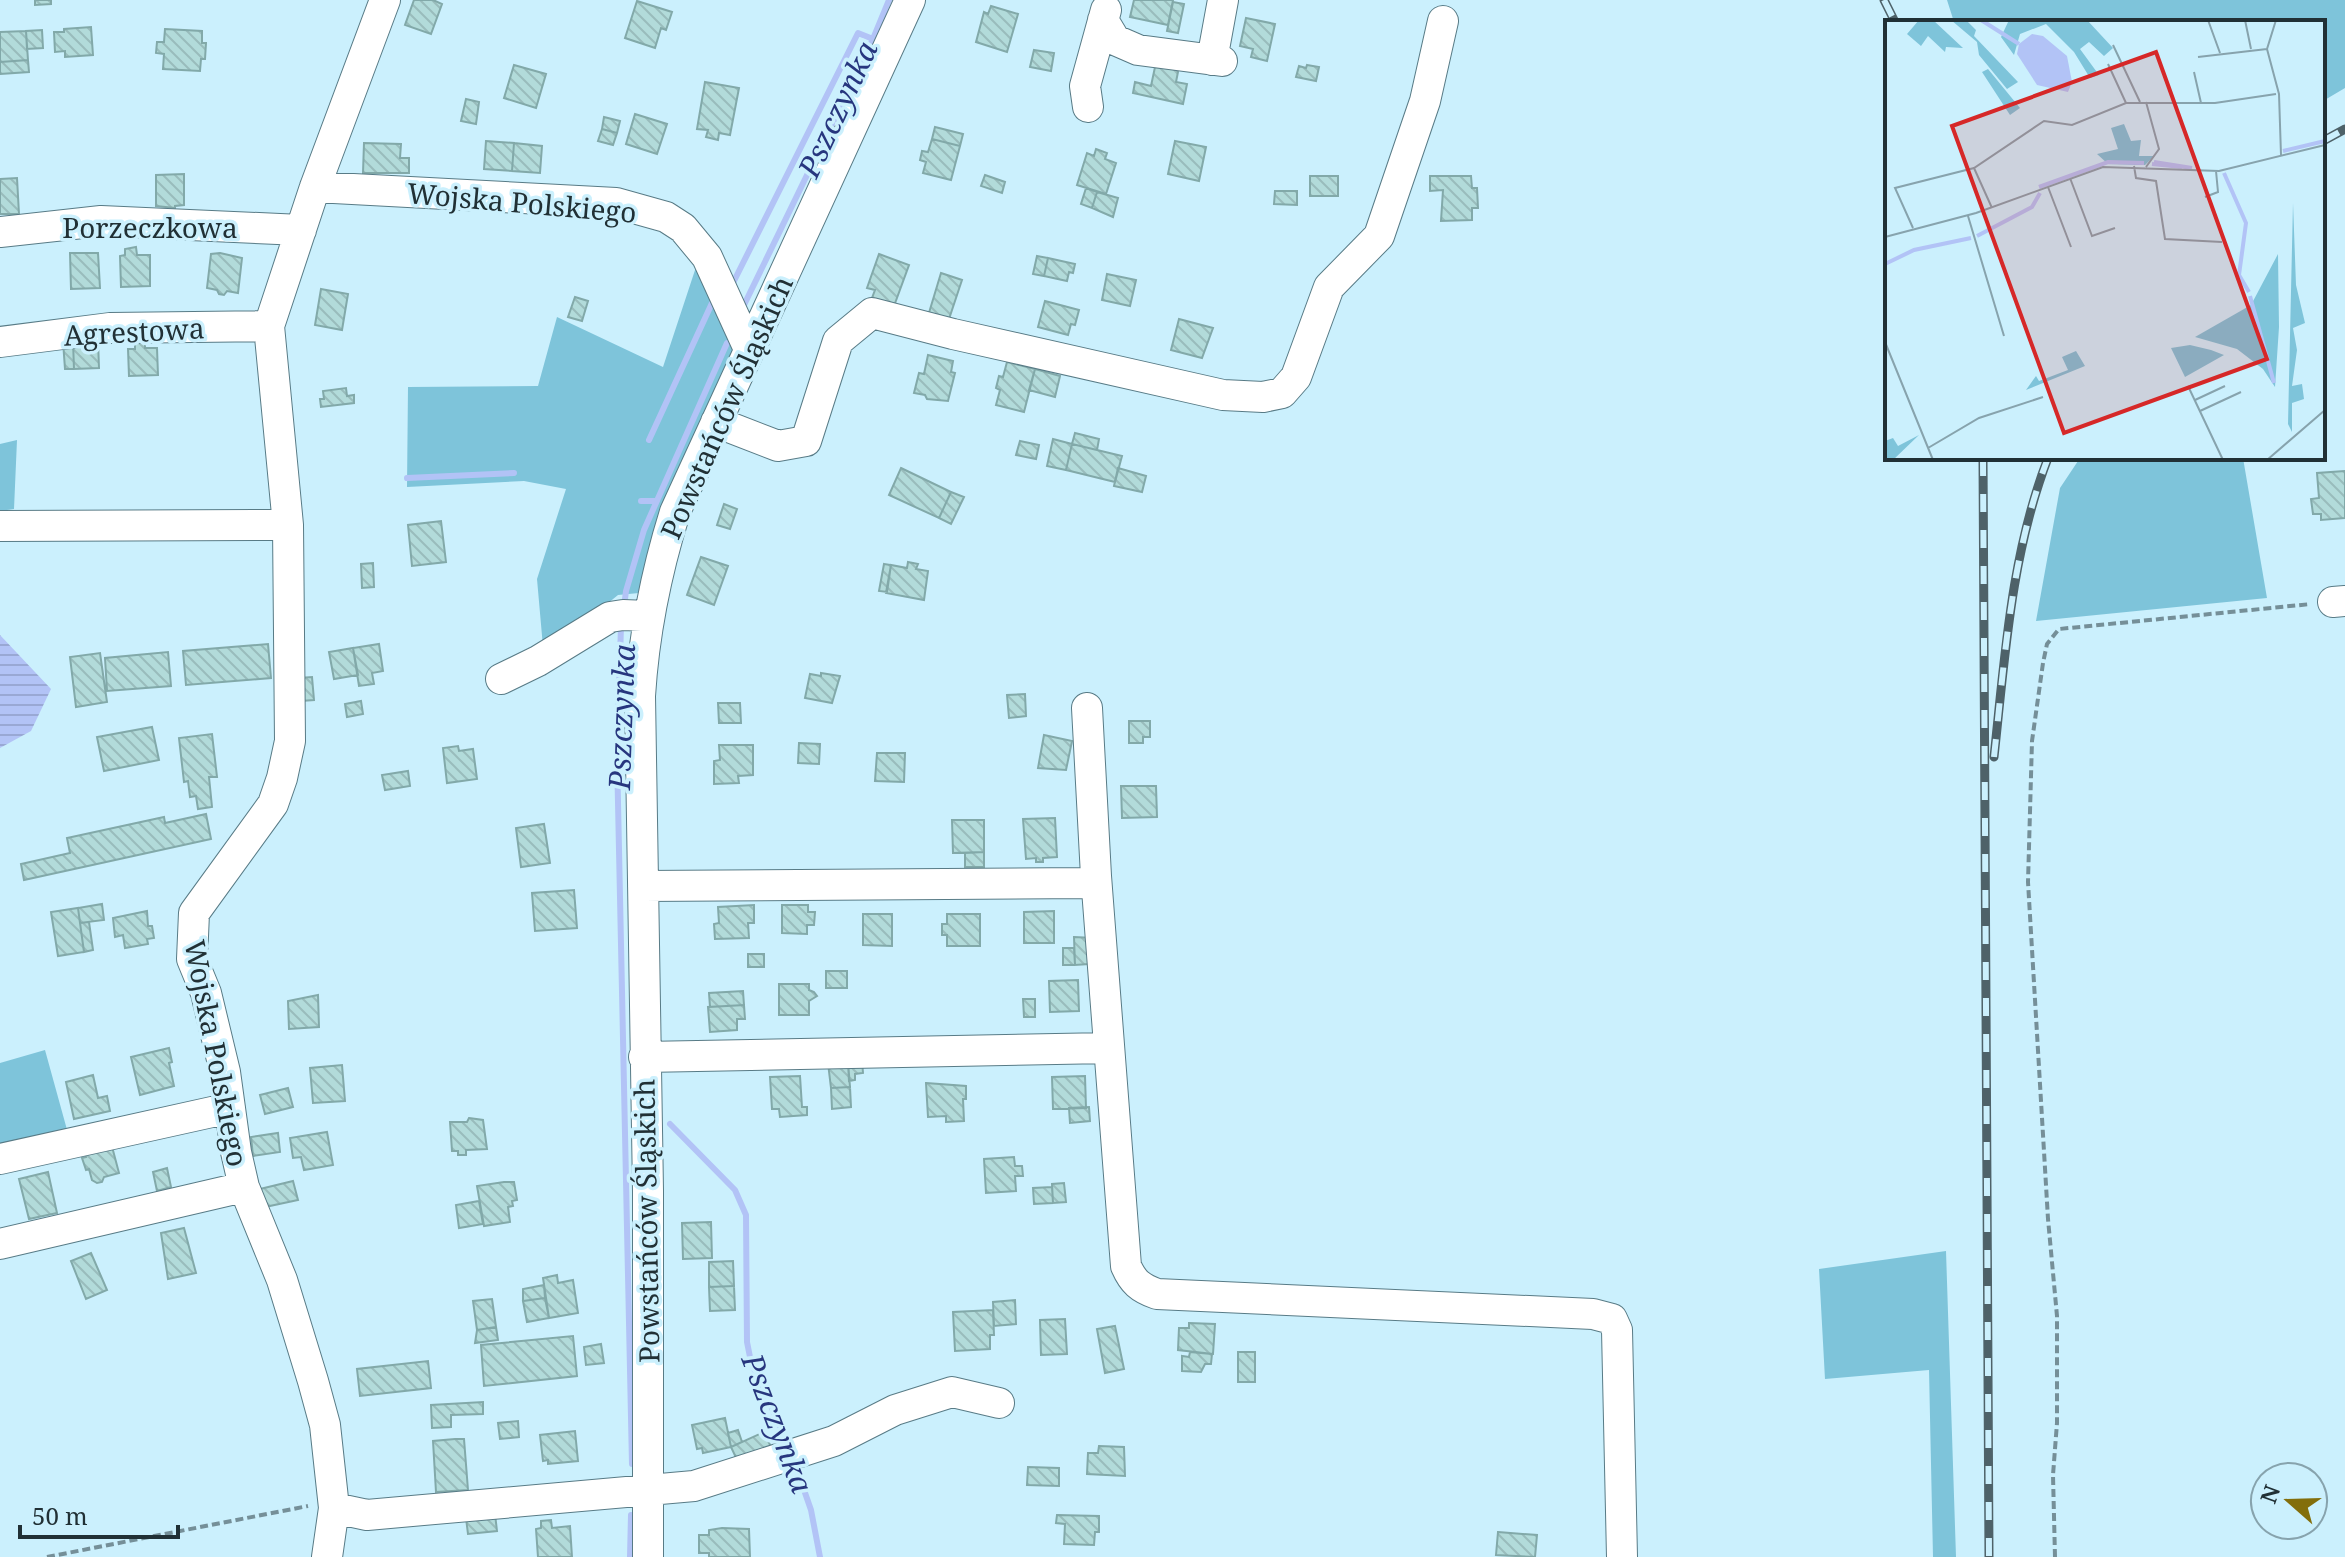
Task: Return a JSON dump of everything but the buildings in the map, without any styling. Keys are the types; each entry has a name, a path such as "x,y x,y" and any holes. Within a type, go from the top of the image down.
{"street":[{"name":"Wojska Polskiego","path":"327,1557 334,1508 325,1425 282,1280 244,1187 206,993 192,959 192,926 194,913 273,804 290,741 288,525 269,326 315,187 385,0"},
{"name":"Powstańców Śląskich","path":"648,1557 648,1191 640,696 648,616 675,512 910,0"},
{"path":"1106,10 1115,40 1138,50 1217,61 1223,0"},
{"path":"1088,107 1085,86 1106,10"},
{"path":"716,422 778,446 806,441 838,341 872,313 1223,395 1263,397 1282,393 1296,377 1329,287 1379,236 1425,101 1443,21"},
{"name":"Wojska Polskiego","path":"315,187 616,203 666,217 683,228 707,257 749,349"},
{"name":"Porzeczkowa","path":"0,232 101,221 301,230"},
{"name":"Agrestowa","path":"0,342 110,328 269,326"},
{"path":"0,526 288,525"},
{"path":"501,679 538,661 610,617 648,616"},
{"path":"1087,708 1109,1048 1126,1266 1131,1278 1157,1294 1593,1314 1612,1319 1617,1330 1622,1557"},
{"path":"643,886 1088,883 1096,876"},
{"path":"644,1057 1109,1048"},
{"path":"0,1159 230,1108"},
{"path":"0,1244 244,1187"},
{"path":"334,1508 367,1515 694,1486 834,1441 895,1410 952,1392 999,1403"}],"path":[{"path":"2055,1557 2053,1475 2057,1423 2057,1316 2048,1219 2028,882 2032,741 2047,644 2059,629 2339,602"},
{"path":"47,1557 321,1503 334,1508"}],"shaded area":[{"path":"1947,0 2345,0 2345,88 2325,100 2325,20 1953,20"},
{"path":"697,264 737,347 639,593 618,595 591,617 543,647 537,579 566,489 524,481 407,487 408,387 538,386 557,317 663,367"},
{"path":"17,440 14,509 0,511 0,444"},
{"path":"2079,460 2243,460 2267,598 2036,621 2060,488"},
{"path":"0,635 51,689 31,731 0,748"},
{"path":"45,1050 69,1137 0,1153 0,1063"},
{"path":"1946,1251 1956,1557 1933,1557 1929,1370 1825,1379 1819,1269"}],"waterway":[{"name":"Pszczynka","path":"744,305 889,0"},
{"path":"732,285 858,33 873,39"},
{"path":"649,440 712,303"},
{"name":"Pszczynka","path":"624,607 644,530 727,343"},
{"path":"407,478 514,473"},
{"path":"641,501 656,501"},
{"name":"Pszczynka","path":"621,626 617,755 632,1464"},
{"name":"Pszczynka","path":"670,1124 735,1190 746,1215 747,1342 751,1362 789,1446"},
{"name":"Pszczynka","path":"795,1464 811,1510 820,1557"},
{"path":"630,1557 631,1515"}],"railway":[{"path":"1884,0 1894,20"},
{"path":"2325,140 2345,129"},
{"path":"1983,460 1989,1557"},
{"path":"1994,757 2011,606 2026,531 2047,460"}]}
